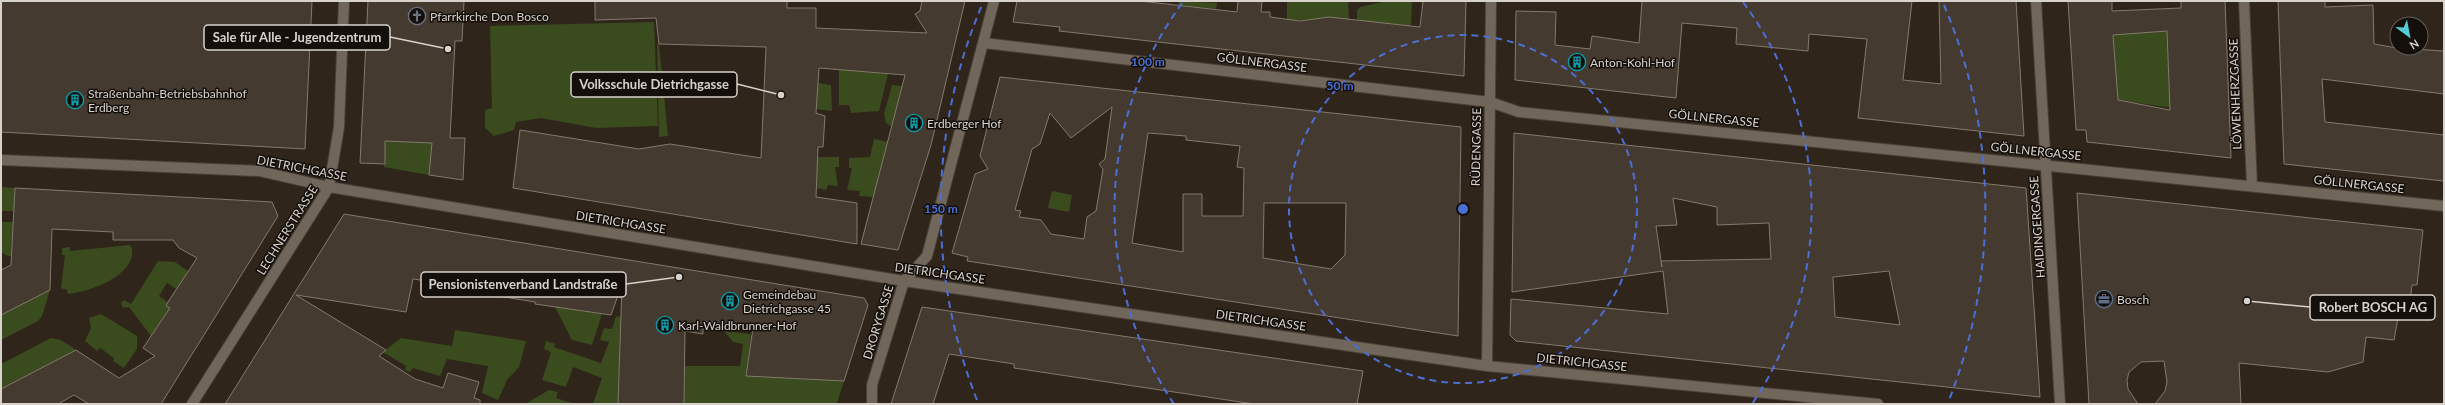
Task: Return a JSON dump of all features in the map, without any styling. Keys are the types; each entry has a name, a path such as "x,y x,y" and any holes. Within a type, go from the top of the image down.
{"street":[{"name":"LECHNERSTRASSE","path":"192,404 329,187 339,127 344,1"},
{"name":"DRORYGASSE","path":"872,404 872,385 904,281 927,256 994,1"},
{"name":"RÜDENGASSE","path":"1487,366 1491,1"},
{"name":"HAIDINGERGASSE","path":"2036,1 2060,404"},
{"name":"LÖWENHERZGASSE","path":"2244,1 2252,186"},
{"name":"GÖLLNERGASSE","path":"984,43 1490,102 1519,112 2444,206"},
{"name":"DIETRICHGASSE","path":"1,160 259,171 329,187 904,281 1487,366 1878,404"}],"green space":[{"path":"1179,1 1217,3 1216,9 1178,5"},
{"path":"1287,1 1348,1 1349,20 1287,20"},
{"path":"1387,1 1412,1 1411,26 1357,21 1357,10 1360,7"},
{"path":"654,22 658,126 596,128 541,118 516,122 514,130 494,136 485,128 485,110 492,108 490,26"},
{"path":"2167,31 2169,90 2187,110 2118,100 2113,34"},
{"path":"657,44 659,44 668,136 659,137"},
{"path":"839,69 888,74 879,111 851,113 849,105 839,105"},
{"path":"818,83 831,85 832,111 816,109"},
{"path":"892,85 902,86 892,127 886,123 884,114"},
{"path":"874,139 888,142 874,197 859,196 860,191 847,190 852,168 849,168 849,158 870,157"},
{"path":"385,141 432,143 429,175 384,167"},
{"path":"817,157 839,157 839,167 835,167 838,186 828,185 826,190 816,188"},
{"path":"1,187 15,188 14,211 1,211"},
{"path":"1052,191 1072,195 1069,212 1048,208"},
{"path":"1,222 13,222 11,256 1,252"},
{"path":"130,245 132,249 132,256 129,264 115,278 95,287 76,293 68,294 67,290 61,288 65,255 62,255 62,248 70,247 70,251"},
{"path":"158,261 175,262 192,274 183,288 179,285 176,289 167,283 159,296 169,303 166,306 170,308 151,336 129,307 123,308 121,303 124,300 131,304"},
{"path":"50,290 42,316 38,321 1,340 1,315"},
{"path":"555,307 602,314 592,345 572,340"},
{"path":"101,314 137,336 137,349 124,368 113,361 114,358 100,348 97,351 85,341 91,328 89,318"},
{"path":"616,316 628,318 620,340 618,404 593,404 602,378 573,367 566,387 542,380 551,352 544,349 546,341 555,344 554,347 601,363 609,342 600,340 604,328 612,329"},
{"path":"455,330 526,341 519,367 507,380 498,400 482,393 488,366 447,359 440,376 413,368 410,372 405,370 406,366 383,352 401,338 452,346"},
{"path":"724,331 751,334 746,375 844,381 837,403 839,404 684,404 685,366 740,366 743,344 733,342"},
{"path":"51,338 61,340 76,350 1,389 1,364"},
{"path":"549,390 558,392 556,398 575,404 525,404"}],"building":[{"name":"Straßenbahn-Betriebsbahnhof Erdberg","path":"1,1 312,1 305,149 1,132"},
{"path":"368,1 464,1 462,41 455,41 450,138 465,138 463,180 429,175 432,143 385,141 385,164 360,163"},
{"path":"595,1 787,1 787,8 816,8 816,28 927,33 915,14 920,11 922,1 965,1 931,145 898,250 861,244 905,75 819,68 816,113 825,116 823,147 818,147 816,197 857,203 857,244 513,188 520,130 639,149 670,144 761,158 766,47 659,44 656,18 595,20"},
{"path":"1017,1 1140,1 1237,12 1238,1 1262,1 1261,12 1270,12 1270,17 1300,21 1329,17 1420,27 1423,1 1466,1 1464,76 1059,31 1060,27 1013,22"},
{"path":"1642,1 1912,1 1903,80 1941,84 1939,1 2016,1 2024,136 1858,118 1867,39 1809,34 1808,51 1736,44 1737,28 1682,23 1676,98 1515,80 1516,11 1556,12 1555,45 1590,49 1592,36 1639,43"},
{"path":"2068,1 2112,1 2112,11 2181,8 2181,1 2225,1 2231,158 2087,142 2086,130 2076,130","holes":["2167,31 2170,110 2118,100 2113,35"]},
{"path":"2278,1 2325,1 2325,7 2373,5 2374,44 2389,47 2389,56 2429,56 2429,50 2444,51 2444,94 2322,79 2325,122 2444,135 2444,181 2284,164"},
{"path":"1000,77 1461,127 1458,336 967,261 968,257 952,253 975,174 988,169 980,156","holes":["1112,107 1105,159 1099,164 1103,169 1096,211 1087,217 1084,239 1051,234 1041,220 1019,217 1021,211 1015,210 1032,149 1040,144 1050,113 1071,138","1148,133 1186,136 1186,140 1240,146 1237,167 1244,168 1243,216 1202,216 1202,194 1183,194 1183,252 1132,243","1264,203 1346,203 1345,255 1331,269 1263,258"]},
{"path":"1514,133 2026,188 2040,397 1516,341 1510,335 1511,299 1668,314 1663,271 1512,292","holes":["1673,198 1717,207 1717,225 1769,223 1771,259 1661,261 1656,226 1677,225","1889,271 1900,325 1835,317 1833,277"]},
{"path":"15,188 272,202 278,216 161,404 89,404 74,395 58,404 1,404 1,389 76,350 119,378 155,356 143,348 170,308 166,306 168,302 197,258 179,248 173,240 113,240 113,232 52,229 50,290 1,315 1,270 11,265"},
{"path":"2077,193 2423,230 2417,285 2412,285 2408,318 2398,318 2394,340 2366,337 2363,362 2328,372 2239,363 2241,404 2155,404 2165,391 2167,382 2164,361 2141,362 2129,372 2127,380 2128,389 2138,404 2089,404"},
{"path":"344,214 864,298 868,305 844,381 746,376 753,328 703,321 703,334 685,331 684,404 618,404 622,284 611,315 535,304 535,302 461,290 462,286 413,279 406,312 296,295 386,350 379,356 415,379 443,388 448,373 479,382 474,398 480,400 480,404 225,404"},
{"path":"922,307 1363,371 1357,404 1254,404 1014,368 1014,364 949,354 933,404 891,404"}],"place":[{"name":"Pfarrkirche Don Bosco","path":"417,16"},
{"name":"Sale für Alle - Jugendzentrum","path":"448,49"},
{"name":"Anton-Kohl-Hof","path":"1577,62"},
{"name":"Volksschule Dietrichgasse","path":"781,95"},
{"name":"Straßenbahn-Betriebsbahnhof Erdberg","path":"75,100"},
{"name":"Erdberger Hof","path":"914,123"},
{"name":"Pensionistenverband Landstraße","path":"679,277"},
{"name":"Bosch","path":"2104,299"},
{"name":"Gemeindebau Dietrichgasse 45","path":"730,301"},
{"name":"Robert BOSCH AG","path":"2247,301"},
{"name":"Karl-Waldbrunner-Hof","path":"665,325"}]}
